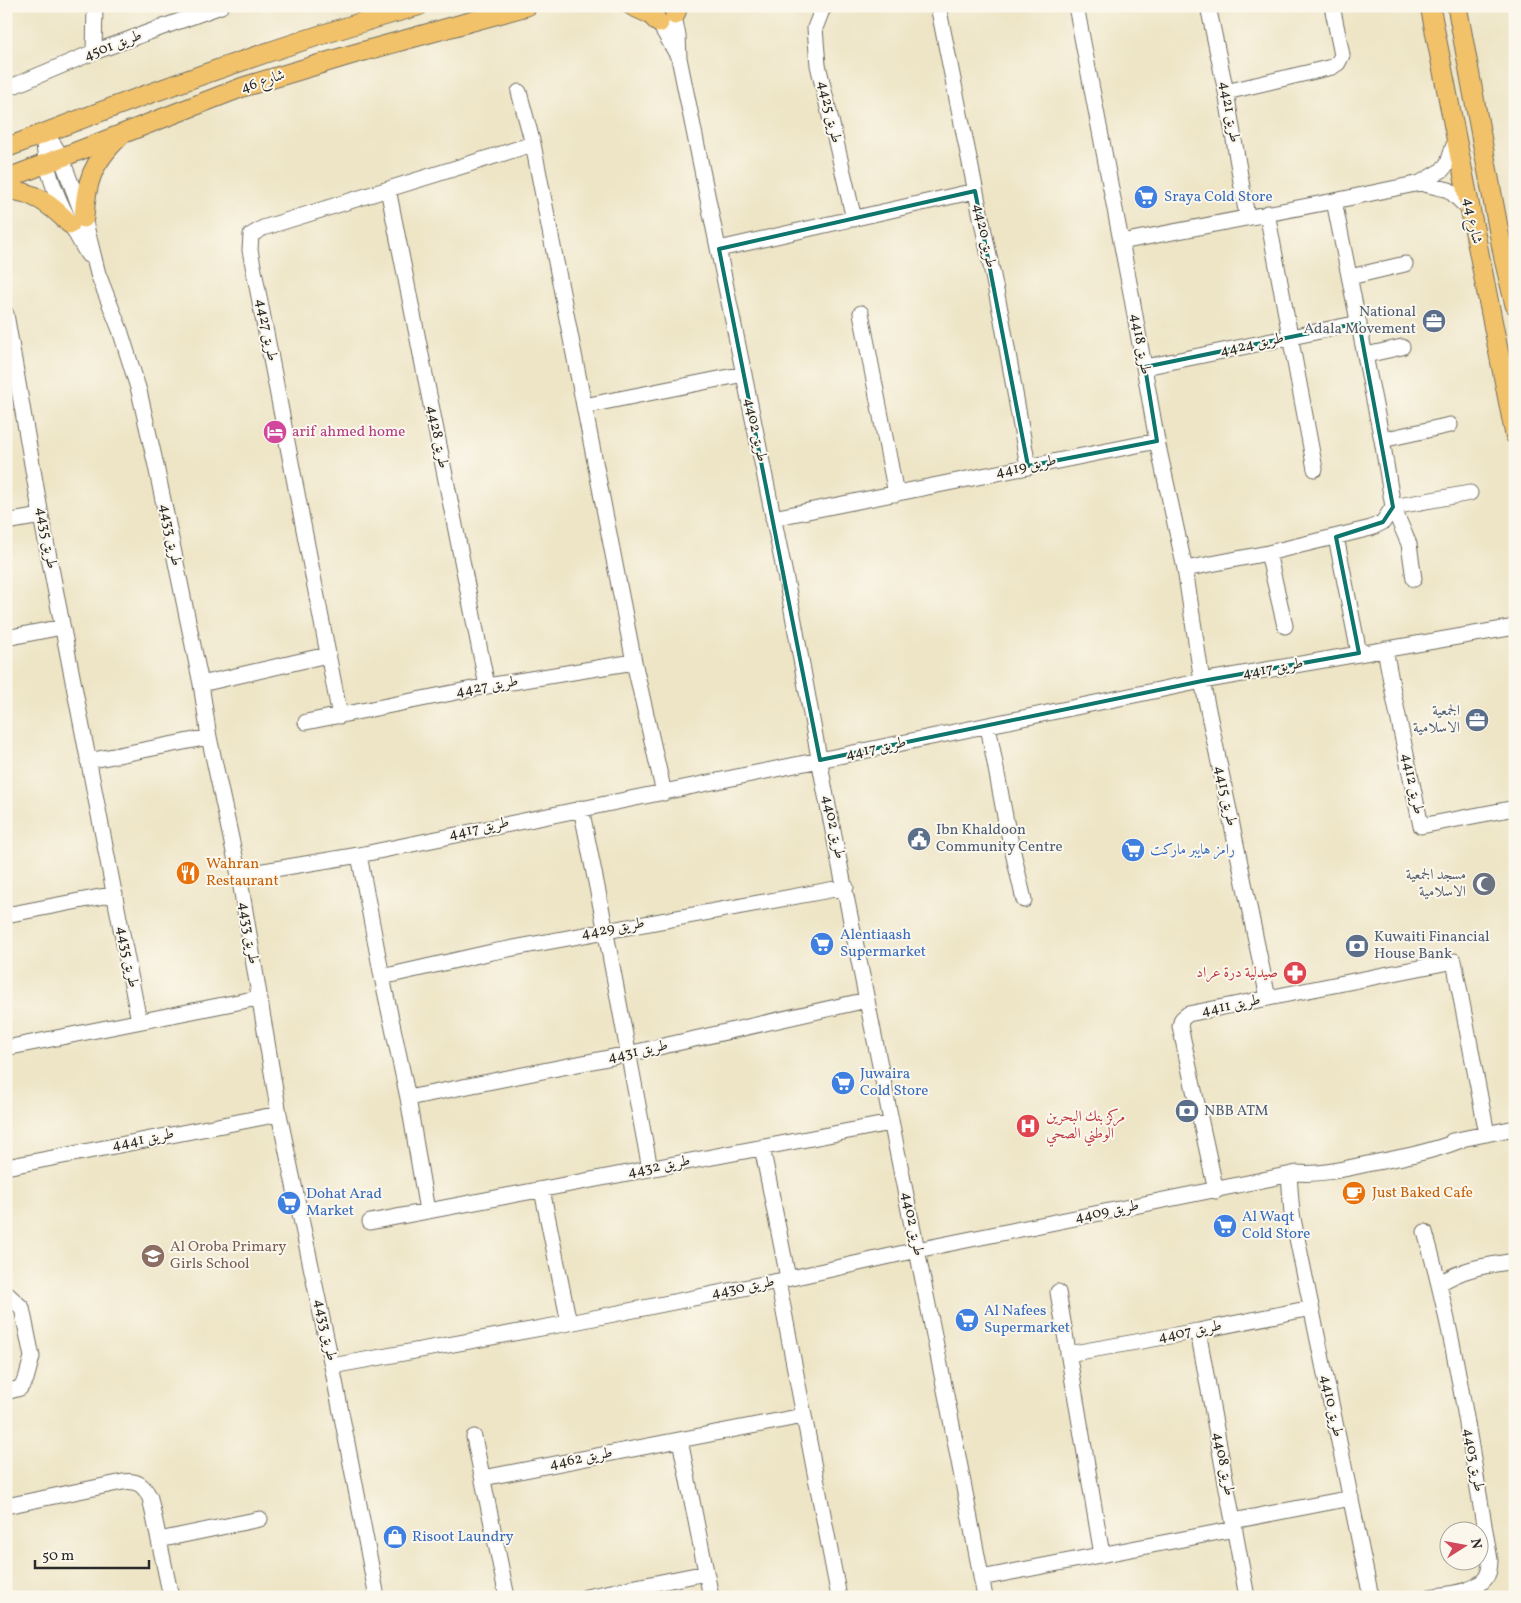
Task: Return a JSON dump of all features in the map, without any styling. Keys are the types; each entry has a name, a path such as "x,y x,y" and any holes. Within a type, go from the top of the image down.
{"main road":[{"name":"شارع 46","path":"6,148 235,63 343,27 418,6"},
{"name":"شارع 46","path":"6,179 243,87 527,6"},
{"path":"632,6 650,14 668,11"},
{"name":"شارع 44","path":"1430,6 1515,435"},
{"name":"شارع 44","path":"1457,6 1510,253 1515,305"},
{"path":"6,190 14,190 36,196 77,221 93,170 106,149 124,133"}],"street":[{"path":"94,52 95,6"},
{"name":"طريق 4501","path":"6,89 94,52 221,6"},
{"name":"طريق 4425","path":"826,6 822,10 815,28 818,65 854,219"},
{"name":"طريق 4420","path":"938,6 1002,320 1028,466"},
{"name":"طريق 4418","path":"1076,6 1145,367 1157,441 1185,569 1202,681"},
{"name":"طريق 4421","path":"1208,6 1226,92 1247,217"},
{"path":"1226,92 1332,67 1338,63 1342,55 1332,6"},
{"name":"طريق 4402","path":"668,11 719,249 773,518 846,888 866,1000 952,1420 985,1597"},
{"path":"518,92 533,144 634,662 664,793"},
{"name":"طريق 4433","path":"44,134 54,145 53,160 120,330 139,391 201,684 209,737 238,875 258,998 280,1114 377,1597"},
{"path":"1121,242 1420,183 1442,170 1448,163 1456,138"},
{"name":"طريق 4427","path":"340,716 250,250 251,235 263,228 533,144"},
{"path":"1420,183 1449,190 1469,209"},
{"name":"طريق 4428","path":"388,189 486,686"},
{"path":"719,249 975,191"},
{"path":"1334,201 1366,355 1394,508 1409,544 1414,579"},
{"path":"1267,213 1315,469"},
{"path":"1350,277 1405,264"},
{"path":"861,313 896,494"},
{"name":"طريق 4435","path":"6,314 41,516 139,1021"},
{"name":"طريق 4424","path":"1145,367 1359,323"},
{"path":"1366,355 1402,347"},
{"path":"584,406 744,374"},
{"path":"1382,440 1450,425"},
{"name":"طريق 4419","path":"773,518 1157,441"},
{"path":"1185,569 1371,528 1383,522 1394,508 1470,493"},
{"path":"6,522 41,516"},
{"path":"1336,537 1359,654"},
{"path":"1268,552 1285,626"},
{"path":"6,638 62,627"},
{"name":"طريق 4417","path":"238,875 359,855 1202,681 1515,627"},
{"name":"طريق 4412","path":"1385,649 1421,826 1515,808"},
{"path":"201,684 327,655"},
{"name":"طريق 4427","path":"306,722 486,686 634,662"},
{"name":"طريق 4415","path":"1202,681 1268,998"},
{"path":"988,726 1008,831 1024,900"},
{"path":"88,761 209,737"},
{"path":"581,808 650,1169"},
{"path":"359,855 408,1098 427,1211"},
{"name":"طريق 4429","path":"382,976 492,952 846,888"},
{"path":"6,915 115,894"},
{"name":"طريق 4411","path":"1216,1191 1180,1026 1182,1019 1188,1014 1454,961 1487,1134"},
{"path":"6,1048 258,998"},
{"name":"طريق 4431","path":"408,1098 628,1054 866,1000"},
{"name":"طريق 4441","path":"6,1167 280,1114"},
{"name":"طريق 4432","path":"370,1222 891,1123"},
{"name":"طريق 4409","path":"917,1250 1289,1175 1320,1173 1401,1157 1434,1150 1461,1140 1515,1128"},
{"path":"762,1147 803,1416 839,1597"},
{"name":"طريق 4410","path":"1289,1175 1287,1203 1292,1214 1371,1597"},
{"path":"542,1190 569,1323"},
{"name":"طريق 4403","path":"1425,1232 1440,1283 1467,1423 1490,1560 1485,1579 1478,1584 1469,1589 1429,1597"},
{"name":"طريق 4430","path":"332,1366 569,1323 783,1280 917,1250"},
{"path":"1440,1283 1459,1272 1476,1267 1515,1261"},
{"path":"1058,1292 1102,1555"},
{"path":"6,1293 22,1308 32,1357 26,1378 20,1388 6,1392"},
{"name":"طريق 4407","path":"1068,1354 1198,1331 1311,1308"},
{"name":"طريق 4408","path":"1198,1331 1247,1597"},
{"name":"طريق 4462","path":"483,1478 803,1416"},
{"path":"474,1437 507,1597"},
{"path":"680,1440 711,1597"},
{"path":"6,1506 123,1482 139,1483 146,1489 150,1498 171,1597"},
{"path":"981,1578 1102,1555 1350,1498"},
{"path":"159,1540 260,1518"},
{"path":"586,1597 706,1573"}],"highlighted area":[{"path":"975,191 1028,466 1157,441 1145,367 1359,323 1393,507 1383,522 1336,537 1359,653 1202,681 820,760 719,249"}],"place":[{"name":"Sraya Cold Store","path":"1146,197"},
{"name":"National Adala Movement","path":"1434,321"},
{"name":"arif ahmed home","path":"275,432"},
{"name":"الجمعية الاسلامية","path":"1477,720"},
{"name":"Ibn Khaldoon Community Centre","path":"919,839"},
{"name":"رامز هايبر ماركت","path":"1133,850"},
{"name":"Wahran Restaurant","path":"188,873"},
{"name":"مسجد الجمعية الاسلامية","path":"1484,884"},
{"name":"Alentiaash Supermarket","path":"822,944"},
{"name":"Kuwaiti Financial House Bank","path":"1357,946"},
{"name":"صيدلية درة عراد","path":"1295,973"},
{"name":"Juwaira Cold Store","path":"843,1083"},
{"name":"NBB ATM","path":"1187,1111"},
{"name":"مركز بنك البحرين الوطني الصحي","path":"1028,1126"},
{"name":"Just Baked Cafe","path":"1354,1193"},
{"name":"Dohat Arad Market","path":"289,1203"},
{"name":"Al Waqt Cold Store","path":"1225,1226"},
{"name":"Al Oroba Primary Girls School","path":"153,1256"},
{"name":"Al Nafees Supermarket","path":"967,1320"},
{"name":"Risoot Laundry","path":"395,1537"}]}
